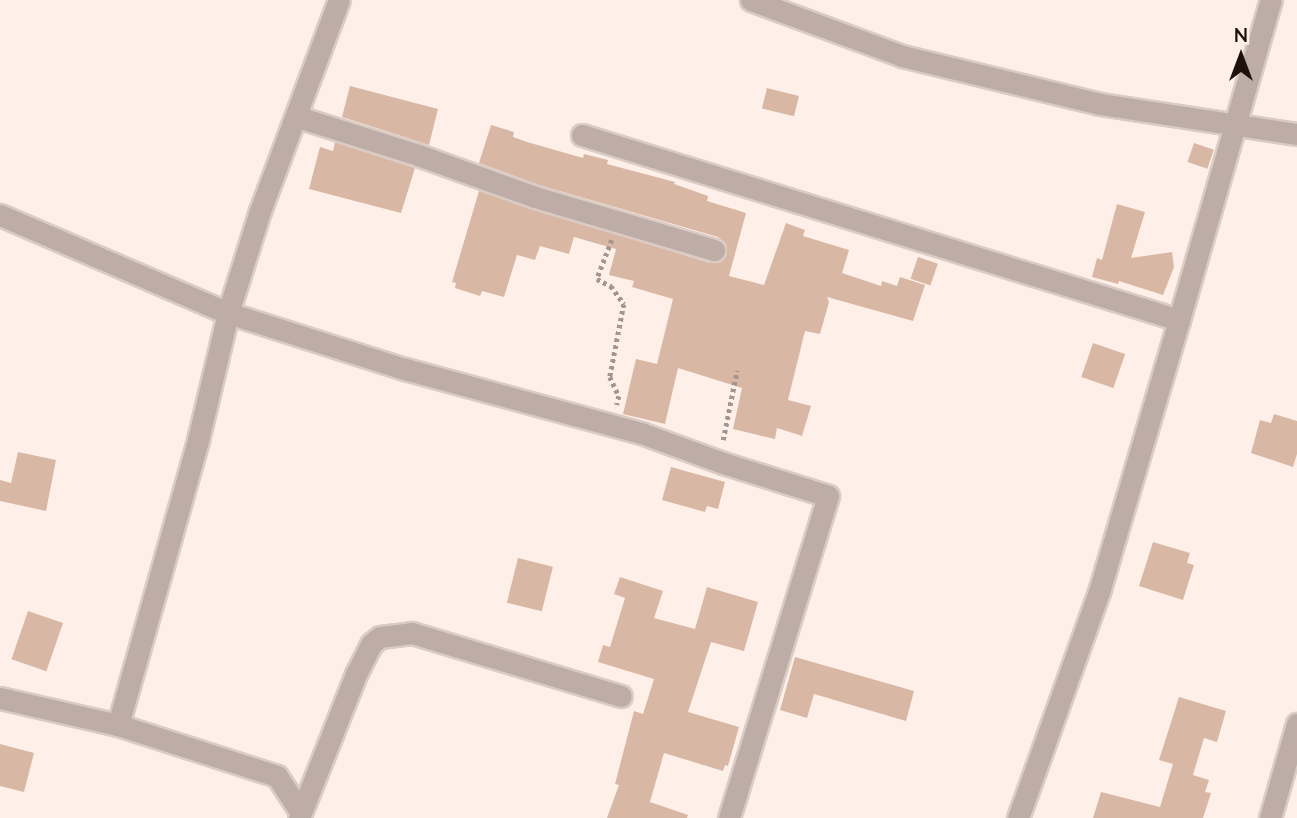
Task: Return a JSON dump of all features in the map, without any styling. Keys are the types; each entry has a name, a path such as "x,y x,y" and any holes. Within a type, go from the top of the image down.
{"street":[{"path":"118,725 198,440 228,313 260,211 298,117 339,0"},
{"path":"751,0 902,56 1100,104 1297,134"},
{"path":"1018,818 1100,589 1271,0"},
{"path":"298,117 418,155 535,197 714,250"},
{"path":"582,135 1179,320"},
{"path":"0,215 228,313 405,369 641,433 828,496 729,818"},
{"path":"300,816 360,664 371,644 380,637 412,633 621,696"},
{"path":"0,698 118,725 277,776 300,816"},
{"path":"1270,818 1297,724"}],"path":[{"path":"611,426 619,396 610,377 624,304 611,286 597,279 620,220"},
{"path":"718,461 737,370"}],"building":[{"path":"350,86 438,109 429,145 342,117"},
{"path":"767,88 799,96 794,116 762,108"},
{"path":"491,125 514,132 513,137 527,142 583,158 584,154 608,160 607,164 675,182 674,184 708,196 707,201 746,213 729,276 764,285 786,223 805,230 803,236 849,250 842,273 881,286 882,281 897,286 900,277 925,285 913,321 827,297 829,302 820,334 805,331 788,400 811,406 802,436 777,428 775,439 733,429 742,388 678,368 665,424 623,414 636,359 657,364 673,299 632,287 634,281 609,275 616,249 574,237 569,254 540,246 535,260 517,255 504,297 482,291 480,296 455,288 456,283 452,282 479,191 710,263 723,259 727,246 718,237 539,185 479,163"},
{"path":"335,142 415,168 401,213 309,189 320,147 333,151"},
{"path":"1194,143 1214,150 1207,169 1187,162"},
{"path":"1117,204 1145,212 1131,258 1172,252 1174,267 1163,295 1119,281 1118,284 1092,277 1097,258 1102,260"},
{"path":"918,257 938,264 930,286 911,279"},
{"path":"1093,343 1125,354 1113,388 1081,377"},
{"path":"1274,414 1297,421 1297,454 1293,467 1251,453 1260,420 1271,423"},
{"path":"18,452 56,460 46,511 0,501 0,480 11,483"},
{"path":"671,467 725,482 718,509 707,506 705,512 662,500"},
{"path":"1153,542 1190,553 1187,563 1194,565 1183,600 1139,586"},
{"path":"518,558 553,567 542,611 507,603"},
{"path":"620,577 663,591 654,618 695,629 707,587 758,602 744,651 711,642 688,712 739,727 728,766 725,765 723,771 664,753 650,802 688,815 687,818 607,818 619,785 615,784 634,711 643,714 654,679 598,662 603,645 610,647 625,598 614,594"},
{"path":"28,611 63,623 46,671 11,659"},
{"path":"795,657 914,691 906,721 814,694 807,718 780,710"},
{"path":"1179,697 1226,711 1217,742 1204,738 1193,775 1209,780 1205,792 1211,793 1203,818 1093,818 1101,792 1160,807 1173,764 1159,760"},
{"path":"0,744 34,753 24,792 0,786"}]}
